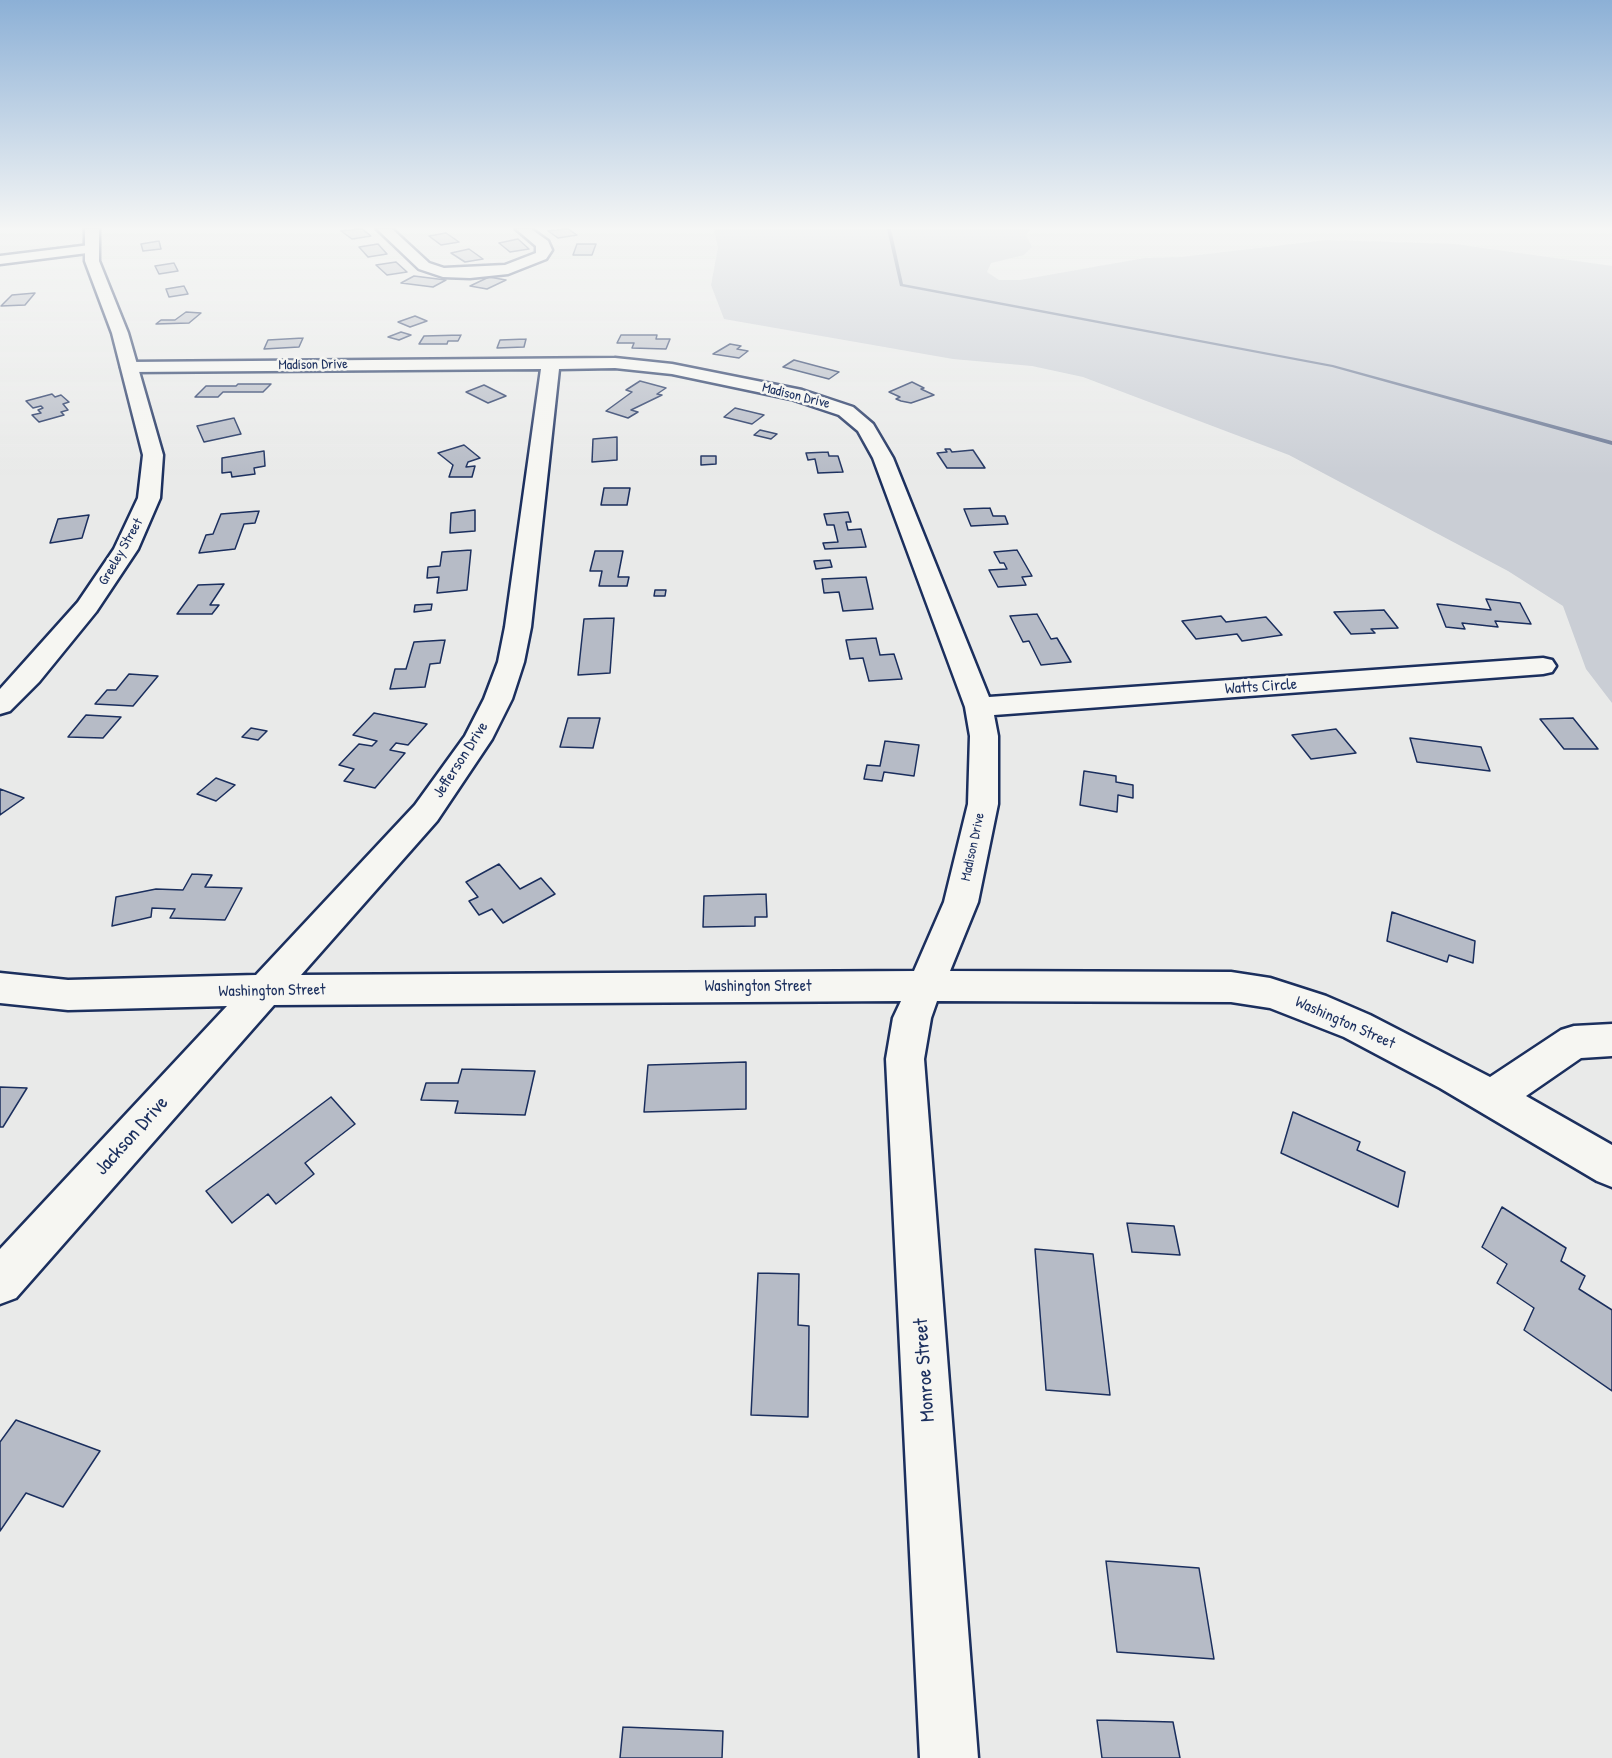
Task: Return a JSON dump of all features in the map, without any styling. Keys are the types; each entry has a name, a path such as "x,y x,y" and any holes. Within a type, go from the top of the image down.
{"street":[{"name":"Greeley Street","path":"0,705 30,676 87,607 126,549 149,498 153,455 113,311"},
{"name":"Jefferson Drive","path":"264,990 426,813 478,739 498,699 518,627 551,363"},
{"name":"Madison Drive","path":"130,367 615,363 706,375 831,404 858,419 883,458 979,707 984,736 986,776 983,804 961,903 926,986"},
{"name":"Watts Circle","path":"979,707 1543,666"},
{"name":"Washington Street","path":"0,988 68,995 264,990 926,986 1231,987 1270,993 1313,1006 1357,1026 1491,1098 1612,1167"},
{"name":"Monroe Street","path":"926,986 912,1018 906,1059 950,1758"},
{"name":"Jackson Drive","path":"0,1282 264,990"},
{"path":"1491,1098 1574,1042 1612,1040"}],"shaded area":[{"path":"721,311 1612,311 1612,703 1586,669 1563,606 1508,571 1289,455 1083,377 1032,366 953,359 724,319"}],"building":[{"path":"186,312 201,313 189,323 156,324 161,320 175,320"},
{"path":"415,316 427,321 410,327 398,322"},
{"path":"401,332 411,335 399,340 388,337"},
{"path":"461,335 458,341 448,341 447,344 419,344 424,336"},
{"path":"621,335 657,335 656,339 670,339 666,349 632,348 634,343 617,343"},
{"path":"303,338 299,347 264,349 268,340"},
{"path":"526,339 524,347 497,348 500,340"},
{"path":"730,344 741,346 737,349 748,351 739,358 713,354"},
{"path":"794,360 839,372 829,379 783,367"},
{"path":"640,381 666,388 657,394 662,395 631,410 638,412 628,418 606,411 632,392 626,390"},
{"path":"912,382 934,395 911,403 896,399 900,397 889,392"},
{"path":"238,384 271,384 263,392 223,392 218,397 195,397 206,386 236,386"},
{"path":"484,385 506,396 488,403 466,392"},
{"path":"52,394 55,397 61,395 69,402 63,404 68,410 61,412 64,415 39,422 32,415 41,413 38,410 43,408 41,406 33,408 26,401"},
{"path":"735,408 764,415 752,424 724,417"},
{"path":"234,418 241,434 204,442 197,426"},
{"path":"760,430 777,434 771,439 754,435"},
{"path":"617,437 617,460 592,462 593,439"},
{"path":"464,445 480,458 468,462 466,467 475,466 472,477 449,477 453,465 438,453"},
{"path":"945,449 950,449 952,452 973,450 985,468 947,468 937,453 947,452"},
{"path":"264,451 265,466 254,468 255,474 232,477 231,472 222,473 222,458"},
{"path":"828,452 829,456 838,456 843,472 818,473 815,459 808,460 806,453"},
{"path":"701,456 716,456 716,464 701,465"},
{"path":"604,488 630,488 627,505 601,505"},
{"path":"990,508 993,516 1005,516 1008,524 971,526 964,509"},
{"path":"475,510 475,531 450,533 451,513"},
{"path":"259,511 255,523 244,524 235,549 199,553 206,535 213,534 221,514"},
{"path":"848,512 851,522 846,522 848,530 861,529 866,547 825,549 823,543 838,542 834,525 827,525 824,514"},
{"path":"89,515 82,538 50,543 58,519"},
{"path":"471,550 467,590 437,593 439,577 427,578 428,567 440,566 442,552"},
{"path":"1017,550 1032,576 1022,577 1026,585 998,587 989,570 1007,569 1004,563 1000,563 994,552"},
{"path":"595,551 623,551 618,577 629,577 627,586 599,586 602,571 590,571"},
{"path":"830,560 832,567 816,569 814,561"},
{"path":"866,577 873,609 843,611 839,592 824,593 822,579"},
{"path":"224,584 210,605 219,605 212,614 177,614 198,585"},
{"path":"655,590 666,590 665,596 654,596"},
{"path":"1486,599 1520,603 1531,624 1495,621 1498,627 1462,623 1465,629 1446,627 1437,604 1491,610"},
{"path":"432,604 431,610 414,612 415,605"},
{"path":"1384,610 1398,628 1371,629 1375,633 1351,634 1334,612"},
{"path":"1037,614 1051,639 1057,638 1071,662 1041,665 1029,641 1023,642 1010,616"},
{"path":"1221,616 1226,622 1266,617 1282,635 1242,641 1237,634 1196,639 1182,621"},
{"path":"614,618 610,673 578,675 584,619"},
{"path":"876,638 880,655 894,654 902,679 869,681 863,658 850,659 846,640"},
{"path":"445,640 440,663 430,664 425,687 390,689 395,669 406,669 414,642"},
{"path":"129,674 158,676 133,706 95,704 107,690 116,690"},
{"path":"374,713 427,724 408,745 396,743 390,750 405,753 375,788 344,781 354,769 339,765 359,744 372,746 377,741 353,735"},
{"path":"86,715 121,717 103,738 68,737"},
{"path":"568,718 600,718 593,748 560,747"},
{"path":"1573,718 1598,749 1564,749 1540,719"},
{"path":"251,728 267,731 258,740 242,737"},
{"path":"1336,729 1356,753 1311,759 1292,735"},
{"path":"1410,738 1481,747 1490,771 1417,762"},
{"path":"885,741 919,745 914,776 884,772 882,781 864,779 867,765 880,766"},
{"path":"1084,771 1116,776 1116,782 1133,785 1133,798 1118,795 1117,812 1080,805"},
{"path":"216,778 235,785 216,801 197,794"},
{"path":"0,789 24,798 0,815"},
{"path":"499,864 520,889 541,878 555,894 503,923 492,909 479,915 469,901 478,897 466,882"},
{"path":"192,874 212,875 205,887 242,888 225,920 170,918 175,909 152,908 151,917 112,926 116,897 156,889 183,890"},
{"path":"766,894 767,917 755,917 755,926 703,927 704,896"},
{"path":"1392,912 1475,941 1473,963 1449,955 1447,962 1387,941"},
{"path":"746,1062 746,1109 644,1112 648,1065"},
{"path":"462,1069 535,1071 525,1115 455,1113 458,1101 421,1100 426,1083 458,1083"},
{"path":"0,1087 27,1088 3,1127 0,1127"},
{"path":"331,1097 355,1124 305,1163 314,1174 276,1204 268,1194 232,1223 206,1191"},
{"path":"1293,1112 1360,1142 1357,1150 1405,1172 1398,1207 1281,1153"},
{"path":"1502,1207 1566,1248 1561,1261 1585,1276 1579,1289 1612,1310 1612,1391 1524,1330 1534,1308 1497,1283 1507,1264 1482,1247"},
{"path":"1127,1223 1174,1226 1180,1255 1132,1252"},
{"path":"1035,1249 1093,1254 1110,1395 1046,1390"},
{"path":"758,1273 799,1274 798,1325 809,1326 808,1417 751,1415"},
{"path":"16,1420 100,1451 63,1507 26,1493 0,1531 0,1442"},
{"path":"1106,1561 1199,1568 1214,1659 1117,1652"},
{"path":"1097,1720 1173,1722 1180,1758 1102,1758"},
{"path":"623,1727 723,1731 722,1758 620,1758"}],"waterway":[{"path":"1040,311 1333,366 1612,443"}]}
